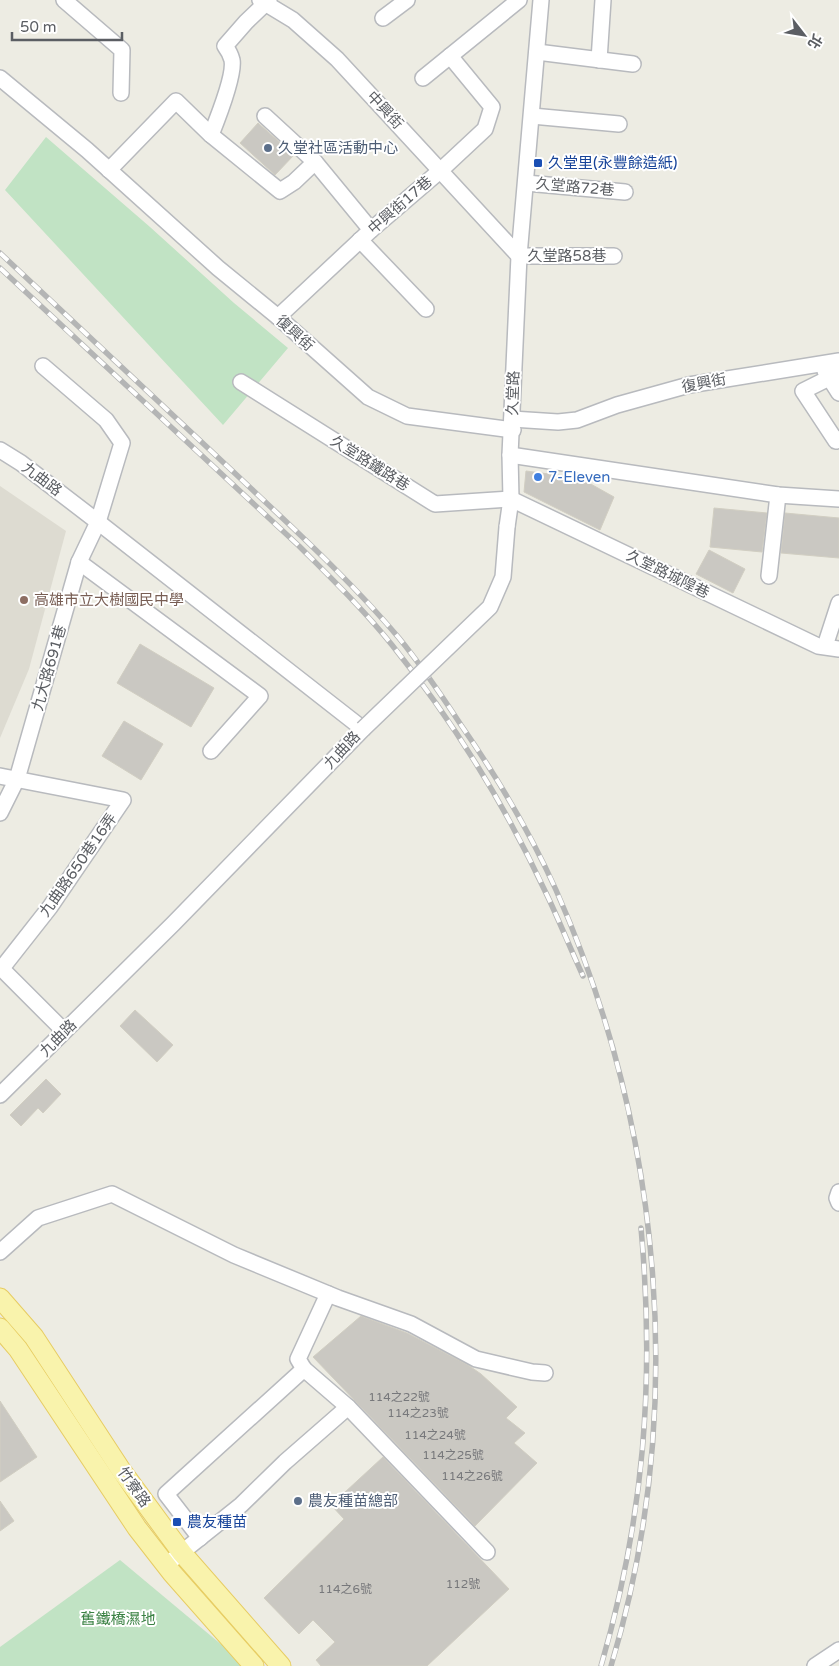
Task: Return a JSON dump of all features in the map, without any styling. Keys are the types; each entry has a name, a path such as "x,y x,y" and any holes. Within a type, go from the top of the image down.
{"main road":[{"name":"竹寮路","path":"0,1298 34,1337 122,1470 182,1553 281,1666"},
{"name":"竹寮路","path":"0,1328 18,1349 132,1520 166,1565 254,1666"},
{"path":"29,1366 47,1357"}],"street":[{"path":"64,0 122,50 121,93"},
{"path":"383,18 407,0"},
{"path":"423,78 519,0"},
{"name":"久堂路","path":"363,729 490,607 503,577 511,499 510,456 519,256 541,0"},
{"path":"599,60 603,0"},
{"path":"211,135 232,70 232,60 226,46 265,1"},
{"name":"中興街","path":"265,1 292,20 338,59 519,256"},
{"path":"537,52 633,64"},
{"name":"中興街17巷","path":"278,317 365,235 441,170 485,129 492,107 450,56"},
{"name":"復興街","path":"0,78 109,170 218,268 278,317 368,397 407,416 512,424 577,420 617,405 688,385 839,361"},
{"path":"109,170 176,101 211,135 280,191 294,182 314,162"},
{"path":"265,116 314,162 365,235"},
{"path":"532,116 619,124"},
{"name":"久堂路72巷","path":"526,183 625,192"},
{"name":"中興街17巷","path":"365,235 426,309"},
{"name":"久堂路58巷","path":"519,256 614,256"},
{"path":"820,364 834,376 839,393"},
{"name":"九大路691巷","path":"0,813 17,779 79,562 98,522 122,443 106,420 43,366"},
{"path":"834,376 803,391 836,441 839,439"},
{"name":"久堂路鐵路巷","path":"241,382 435,504 511,499"},
{"name":"九曲路","path":"0,450 20,462 363,729 173,924 0,1096"},
{"path":"510,456 778,496 839,498"},
{"path":"770,576 778,496"},
{"name":"久堂路城隍巷","path":"511,499 818,646 832,648 839,603"},
{"path":"79,562 260,696 211,751"},
{"path":"0,776 17,779"},
{"name":"九曲路650巷16弄","path":"1,967 50,907 123,800 17,779"},
{"path":"1,967 64,1031"},
{"path":"839,1192 837,1198 839,1203"},
{"path":"0,1252 38,1218 112,1194 234,1255 328,1294 411,1324 476,1358 532,1372 546,1373"},
{"path":"328,1294 298,1359 304,1369 348,1407 488,1552"},
{"path":"200,1538 166,1494 304,1369"},
{"path":"166,1565 241,1505 285,1462 348,1407"},
{"path":"815,1666 839,1650"}],"shaded area":[{"name":"高雄市立大樹國民中學","path":"0,486 66,531 29,669 0,738"}],"green space":[{"path":"46,137 234,303 288,348 223,425 5,190"},
{"name":"舊鐵橋濕地","path":"120,1560 247,1666 0,1666 0,1647"}],"building":[{"name":"久堂社區活動中心","path":"258,123 294,155 275,175 240,143"},
{"path":"526,471 580,478 614,497 600,530 524,492"},
{"path":"714,508 767,513 762,552 710,547"},
{"path":"785,513 839,518 839,558 781,553"},
{"path":"709,550 745,569 733,593 696,574"},
{"path":"140,644 214,688 191,727 117,683"},
{"path":"124,721 163,744 141,780 102,756"},
{"path":"135,1010 173,1045 157,1062 120,1026"},
{"path":"46,1079 61,1094 43,1113 38,1108 21,1126 10,1115"},
{"path":"361,1316 407,1333 468,1365 481,1374 517,1407 506,1418 525,1433 514,1443 537,1463 475,1526 313,1357"},
{"path":"0,1401 37,1457 0,1482"},
{"path":"383,1457 509,1589 427,1666 321,1666 316,1660 335,1642 313,1620 299,1634 264,1598 344,1519 331,1505"},
{"path":"0,1501 14,1521 0,1531"}],"railway":[{"path":"0,253 302,537 381,617 423,670 487,765 524,826 556,890 592,982 621,1077 641,1175 652,1273 656,1372 650,1471 635,1569 611,1666"},
{"path":"0,268 299,546 359,607 392,645 436,703 495,796 530,860 583,976"},
{"path":"601,1666 616,1611 627,1557 642,1449 646,1395 647,1340 641,1228"}],"place":[{"name":"久堂社區活動中心","path":"268,148"},
{"name":"久堂里(永豐餘造紙)","path":"538,163"},
{"name":"7-Eleven","path":"538,477"},
{"name":"高雄市立大樹國民中學","path":"24,600"},
{"name":"農友種苗總部","path":"298,1501"},
{"name":"農友種苗","path":"177,1522"}]}
